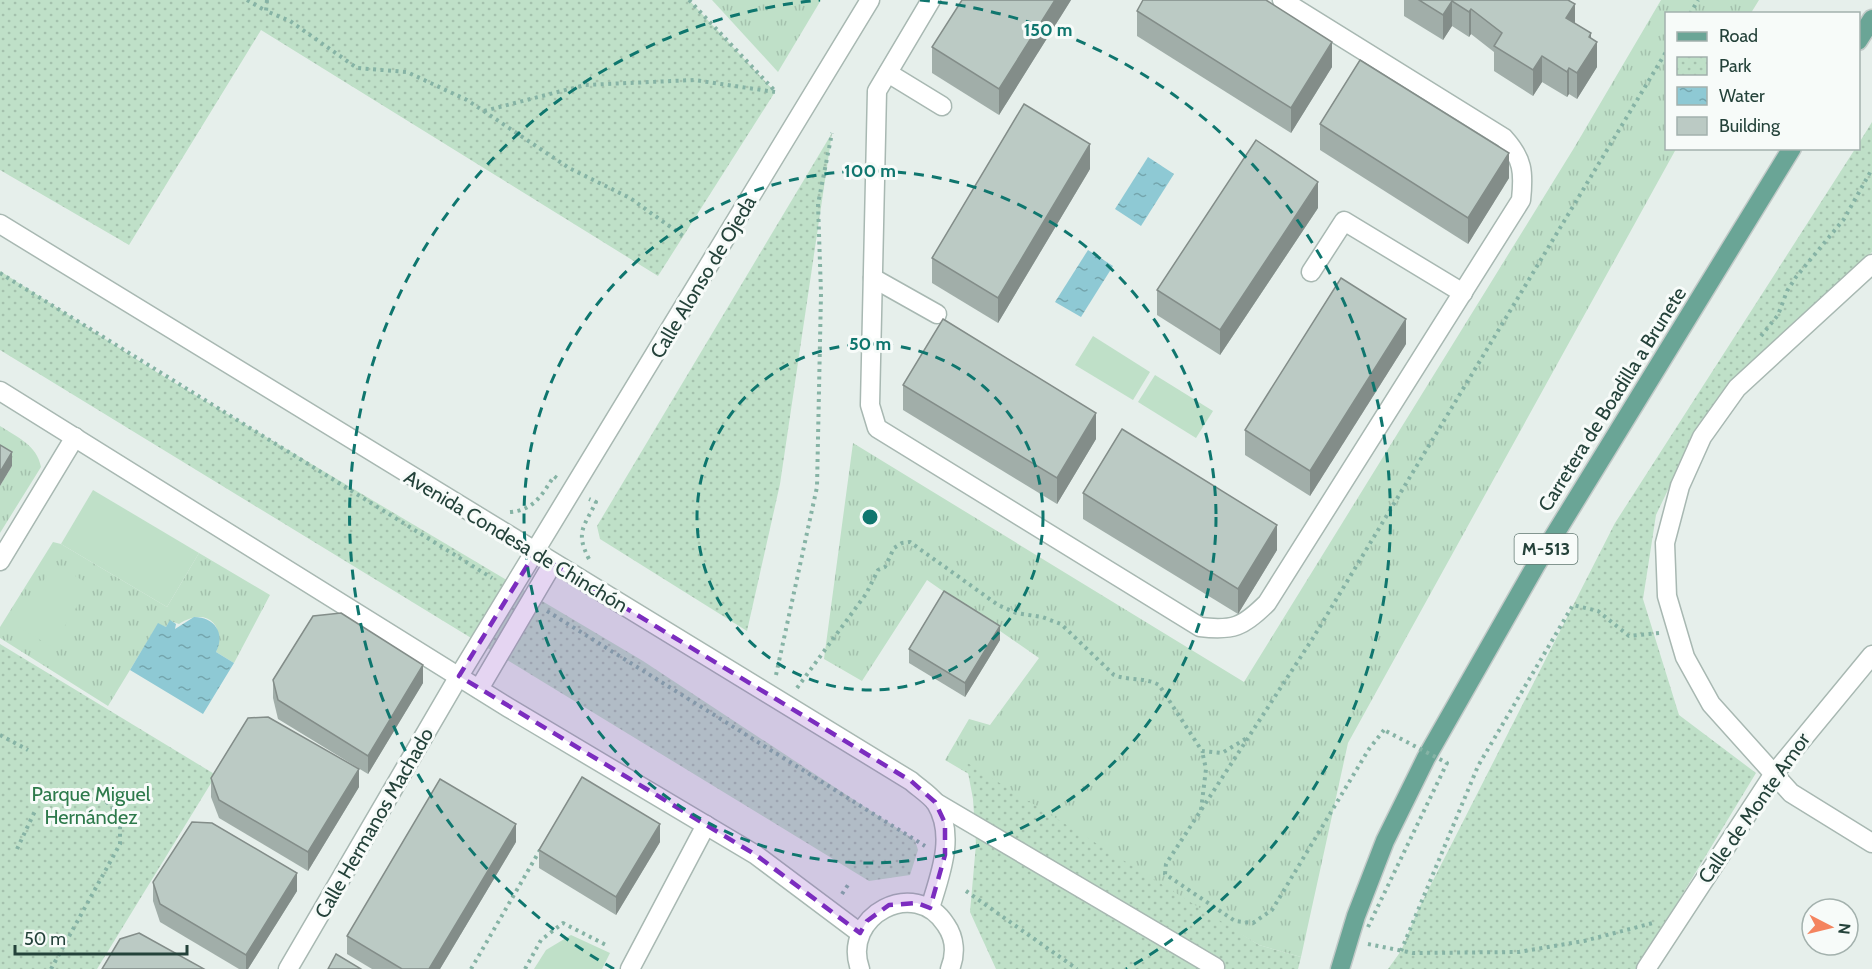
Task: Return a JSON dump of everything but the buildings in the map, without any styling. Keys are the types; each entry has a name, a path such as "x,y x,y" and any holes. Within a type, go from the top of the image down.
{"main road":[{"path":"1860,38 1872,19"},
{"name":"Carretera de Boadilla a Brunete","path":"1340,969 1356,916 1385,841 1425,758 1536,565 1791,150"}],"street":[{"name":"Calle Alonso de Ojeda","path":"459,676 870,0"},
{"path":"931,0 877,91 870,405 878,428 1200,627 1226,630 1252,619 1267,603 1521,200 1523,180 1519,154 1504,138 1282,0"},
{"path":"888,73 942,106"},
{"path":"1311,272 1344,221 1462,292"},
{"name":"Avenida Condesa de Chinchón","path":"0,224 911,781 935,802 945,823 945,855 930,908"},
{"path":"1872,264 1737,388 1702,437 1680,486 1665,543 1667,596 1685,657 1711,704 1791,793 1872,843"},
{"path":"873,278 937,314"},
{"path":"0,391 459,676 756,855 860,933"},
{"path":"0,561 75,437"},
{"path":"479,688 553,563"},
{"name":"Calle de Monte Amor","path":"1646,969 1773,775 1872,655"},
{"name":"Calle Hermanos Machado","path":"288,969 459,676"},
{"path":"935,802 1215,967"},
{"path":"630,969 706,825"},
{"path":"861,969 857,947 860,933 872,916 889,905 910,903 930,908 942,918 951,932 954,947 950,969"}],"path":[{"path":"247,0 290,21 357,68 407,72 467,100 569,168 630,198 686,238"},
{"path":"267,0 267,11"},
{"path":"484,111 585,85 694,80 775,92 689,0"},
{"path":"1368,927 1447,763 1384,730 1369,749 1272,910 1253,923 1235,921 1165,874 1166,864 1319,628 1665,54"},
{"path":"776,676 817,487 821,293 818,204 832,133"},
{"path":"0,273 492,578"},
{"path":"797,689 847,621 878,570 885,567 894,548 902,543 910,542 998,605 1016,613 1042,617 1061,624 1113,675 1125,680 1151,681 1159,685 1202,751 1206,770 1200,811"},
{"path":"531,601 925,846"},
{"path":"1401,951 1478,766 1573,605 1598,611 1629,636 1678,632"},
{"path":"0,735 28,750"},
{"path":"1202,751 1222,753 1248,738"},
{"path":"51,969 120,844 120,816 96,791"},
{"path":"17,849 36,809"},
{"path":"471,969 541,849"},
{"path":"966,891 1077,969"},
{"path":"1364,944 1413,953 1519,952 1584,941 1640,924 1666,921 1680,914"},
{"path":"525,969 541,940 563,923 608,946"}],"highlighted area":[{"path":"535,553 911,781 935,802 945,823 945,855 930,908 917,903 889,905 867,921 860,933 756,855 459,676"}],"green space":[{"path":"0,0 689,0 775,92 658,276 261,30 129,245 0,170"},
{"path":"712,0 821,0 778,72"},
{"path":"1661,0 1759,0 1752,12 1665,12 1665,150 1675,150 1348,743 1301,957 1259,945 945,760 969,719 990,725 1039,658 927,580 862,681 824,659 853,443 1244,682 1574,148"},
{"path":"1872,122 1872,252 1697,429 1656,515 1643,599 1679,715 1756,773 1637,969 1388,969 1401,951 1417,912 1615,523 1854,150 1860,150 1860,141"},
{"path":"832,133 780,484 747,631 600,539 597,526"},
{"path":"0,271 155,371 643,661 915,840 918,850 910,875 869,881 0,350"},
{"path":"1093,336 1150,372 1133,400 1075,365"},
{"path":"1155,375 1213,411 1196,438 1138,402"},
{"path":"0,426 31,447 41,467 0,533 0,486 12,466 0,459"},
{"path":"93,490 199,553 167,607 61,544"},
{"path":"53,542 61,544 167,607 199,553 270,595 234,663 216,652 218,633 211,621 197,617 179,624 170,621 166,627 158,624 108,706 0,638 0,627"},
{"path":"54,563 90,585 52,647 17,626"},
{"name":"Parque Miguel Hernández","path":"0,644 216,775 97,969 0,969"},
{"path":"966,762 1259,945 1301,957 1298,969 996,969 970,912 976,844 973,799"},
{"path":"571,935 610,953 602,969 534,969 546,950"}],"water":[{"path":"1148,157 1174,174 1141,226 1115,209"},
{"path":"1088,250 1113,266 1081,317 1055,302"},
{"path":"194,617 207,620 216,627 220,639 216,652 234,663 203,714 130,670 158,623 166,627 170,620 176,624 175,629"}]}
